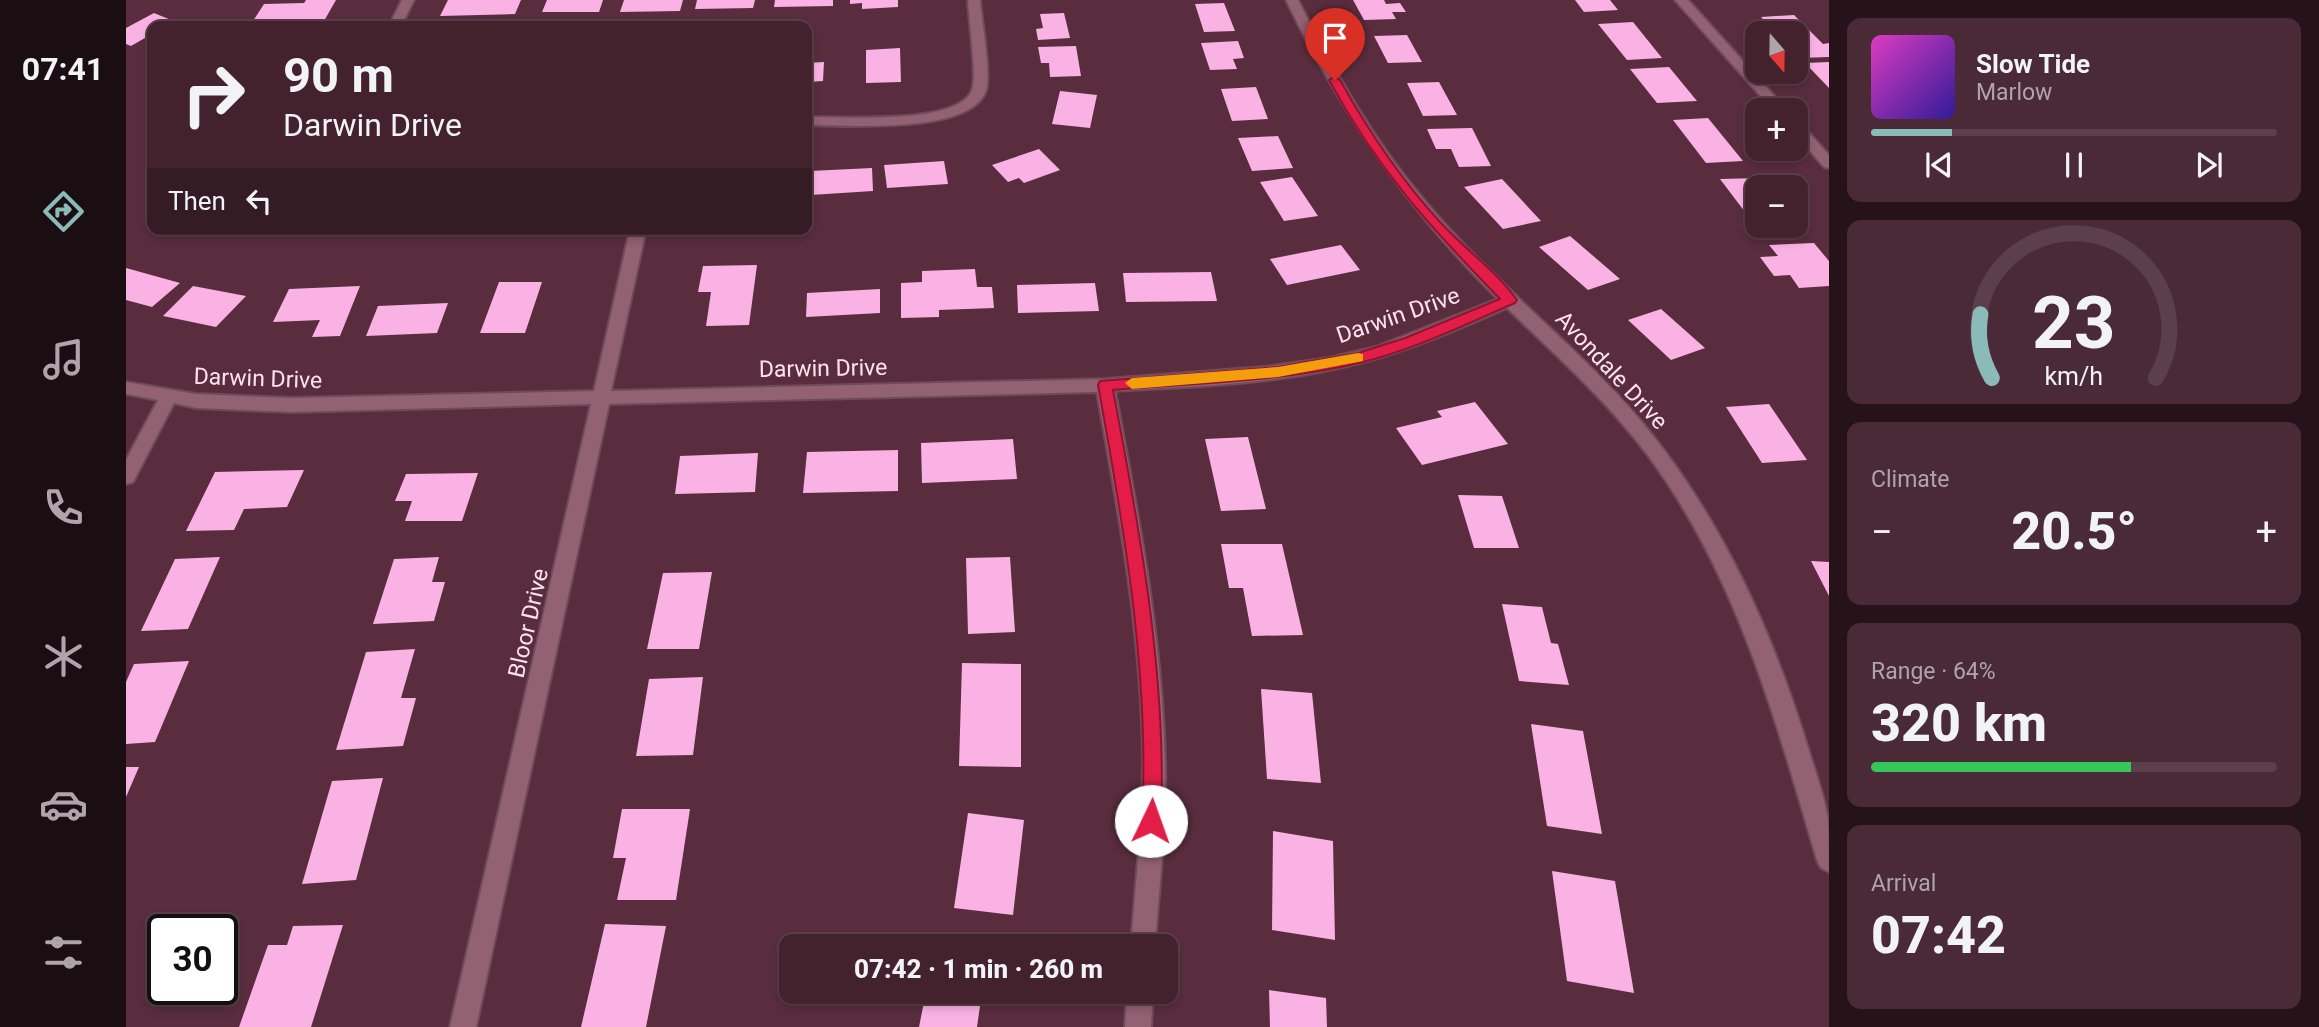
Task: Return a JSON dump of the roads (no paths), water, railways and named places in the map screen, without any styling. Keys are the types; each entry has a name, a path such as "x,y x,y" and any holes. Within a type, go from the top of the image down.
{"street":[{"path":"398,21 408,0"},
{"path":"812,121 924,117 963,109 976,97 980,87 974,0"},
{"name":"Avondale Drive","path":"1292,0 1361,129 1379,155 1437,227 1616,404 1654,450 1694,508 1735,584 1769,665 1829,860"},
{"path":"1681,0 1769,98"},
{"path":"1808,140 1829,164"},
{"name":"Bloor Drive","path":"463,1027 637,235"},
{"name":"Darwin Drive","path":"126,388 168,398 292,405 1105,385 1278,372 1359,358 1410,342 1510,300"},
{"path":"1105,385 1121,470 1152,699 1154,762 1144,934"},
{"path":"126,477 168,398"},
{"path":"1138,1027 1139,1004"}]}
